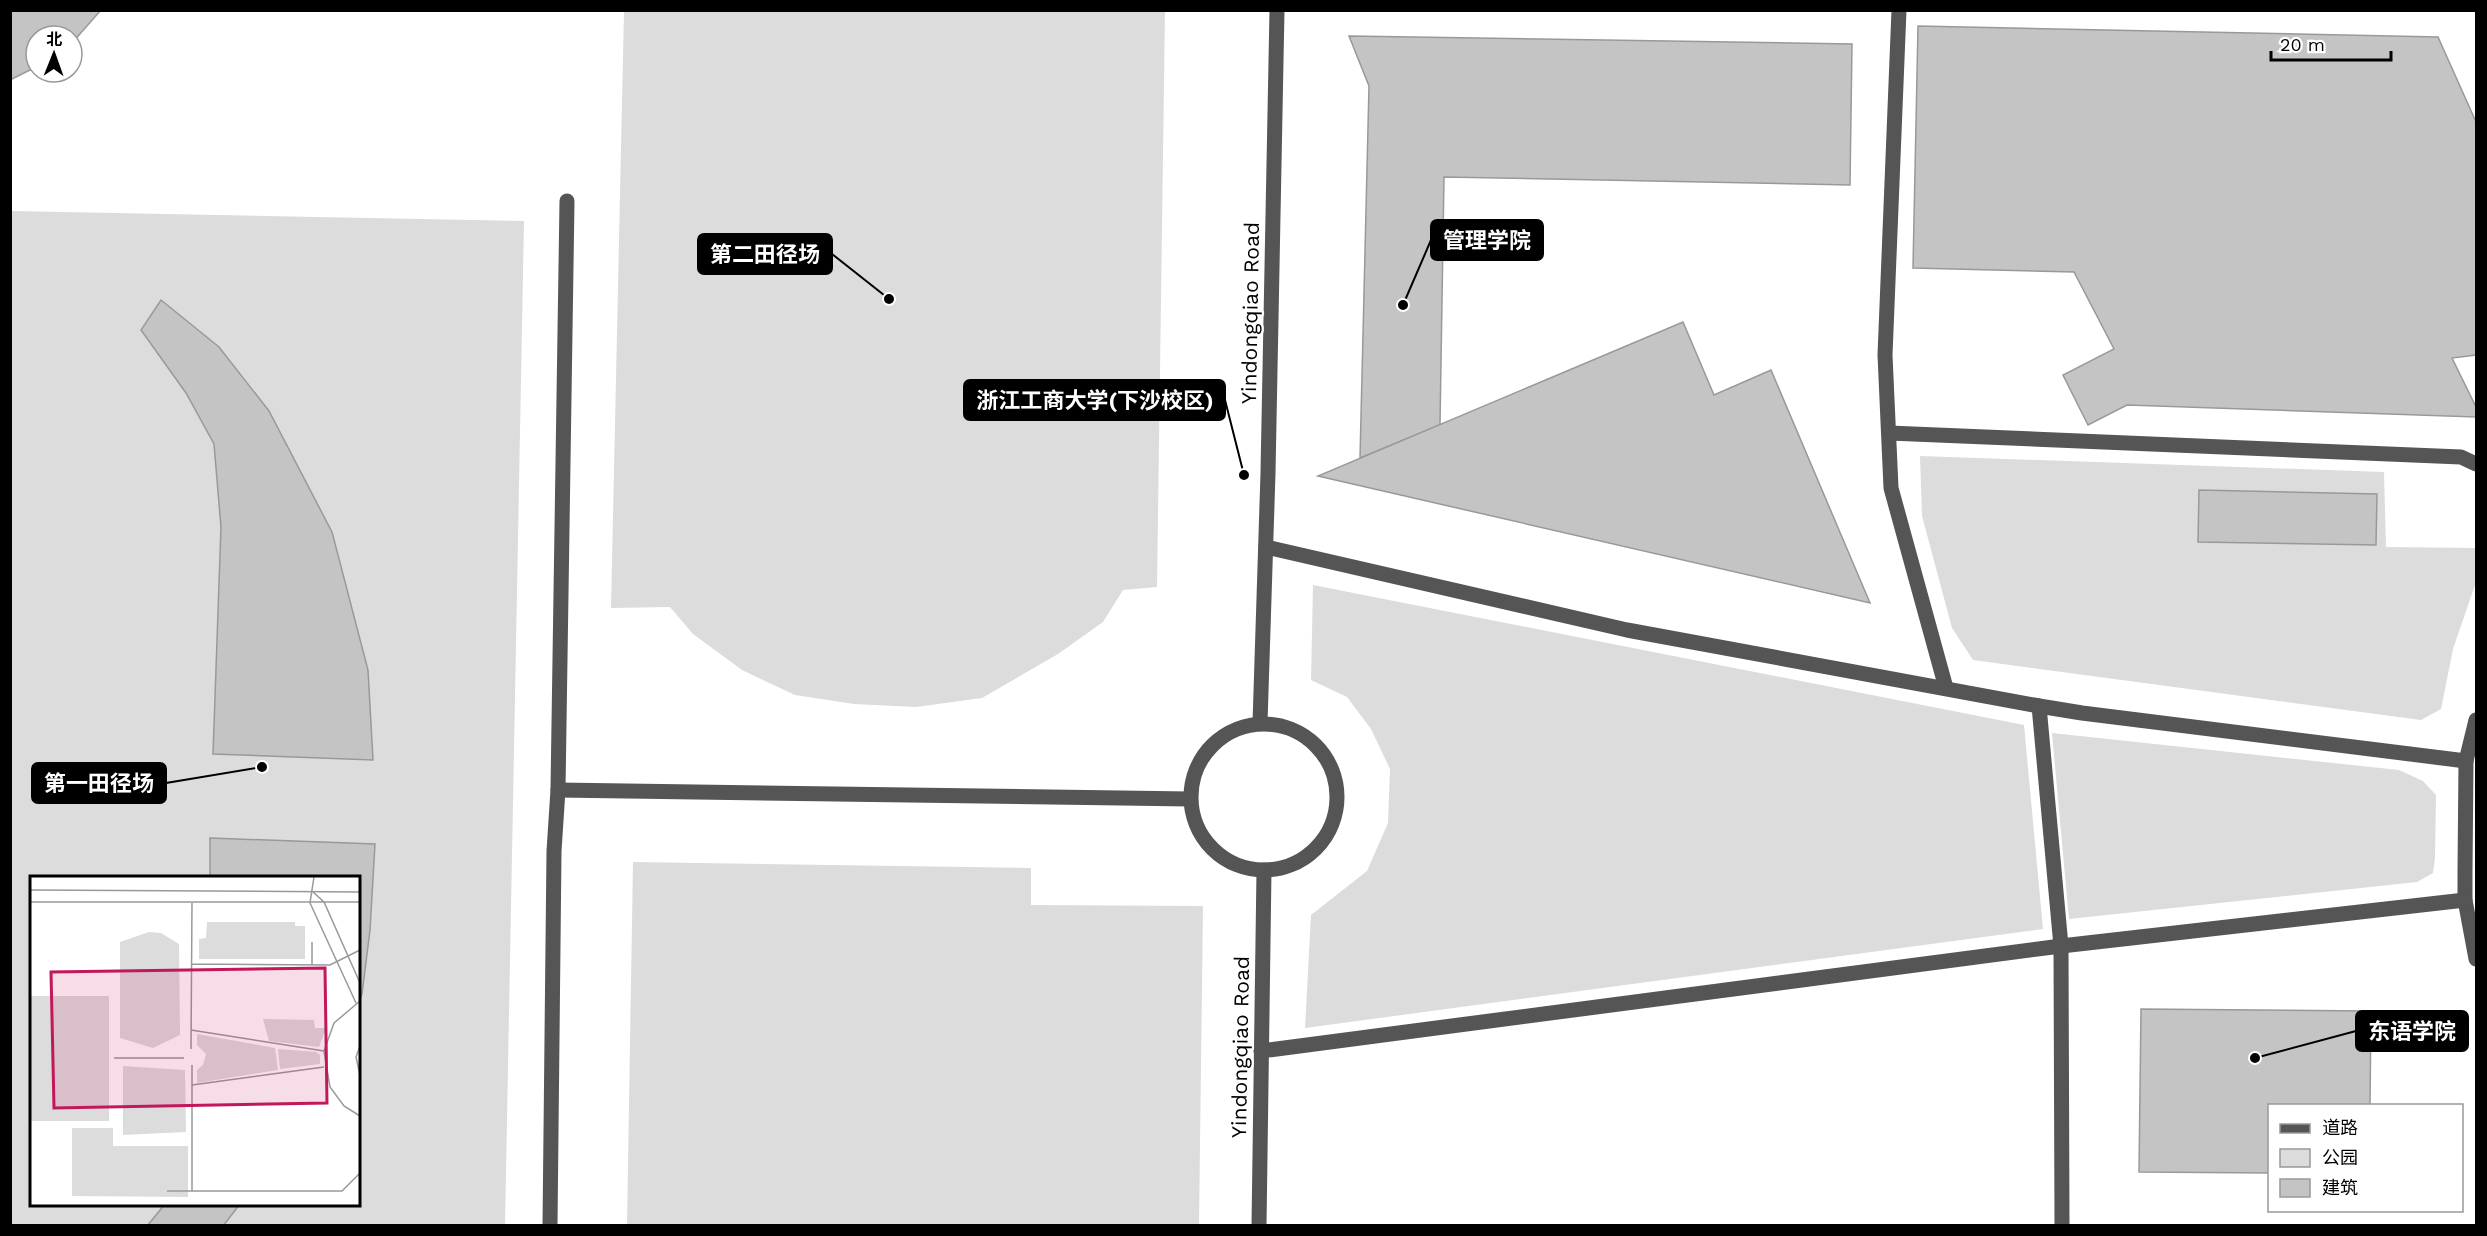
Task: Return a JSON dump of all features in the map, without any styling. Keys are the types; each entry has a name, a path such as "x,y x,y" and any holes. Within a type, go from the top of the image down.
{"street":[{"name":"Yindongqiao Road","path":"1260,723 1266,548 1277,10"},
{"path":"1899,10 1886,355 1891,488 1946,688"},
{"path":"550,1226 554,851 558,790 567,201"},
{"path":"1889,433 2461,457 2476,464"},
{"path":"1266,548 1627,630 2039,706 2466,761"},
{"path":"2039,706 2061,946 2062,1226"},
{"path":"2476,720 2466,761 2471,830 2465,900 2476,959"},
{"path":"1260,723 1286,726 1309,739 1326,758 1336,782 1337,808 1328,832 1312,853 1289,866 1264,870 1236,865 1212,849 1196,826 1190,799 1195,771 1210,747 1233,731 1260,723"},
{"path":"558,790 1190,799"},
{"name":"Yindongqiao Road","path":"1259,1226 1264,870"},
{"path":"1261,1051 2061,946 2465,900"}],"green space":[{"path":"624,11 1165,11 1157,587 1123,590 1103,622 1058,654 982,698 916,707 854,704 795,695 742,670 693,634 670,607 611,608"},
{"path":"11,211 524,221 505,1225 11,1226"},
{"path":"1920,456 2384,472 2386,547 2476,548 2476,582 2453,649 2441,709 2421,720 1973,660 1952,628 1922,516"},
{"path":"1313,585 2024,725 2043,929 1305,1028 1311,915 1367,871 1388,823 1390,769 1371,729 1347,697 1311,680"},
{"path":"2052,733 2399,770 2423,781 2436,795 2433,873 2417,882 2069,919"},
{"path":"633,862 1031,868 1031,905 1203,906 1199,1225 627,1225"}],"building":[{"path":"10,10 101,10 84,29 84,24 24,24 24,73 10,80"},
{"path":"1918,26 2438,37 2476,122 2476,355 2452,358 2476,407 2476,417 2127,405 2088,425 2063,375 2114,349 2074,272 1913,268"},
{"path":"1349,36 1852,44 1850,185 1444,177 1440,425 1360,458 1369,86"},
{"path":"161,300 219,347 269,411 332,532 368,670 373,760 213,754 221,527 214,444 186,393 141,330"},
{"path":"1683,322 1714,395 1771,370 1870,603 1318,476"},
{"path":"2199,490 2377,494 2376,545 2198,542"},
{"path":"210,838 375,844 370,930 360,998 360,876 210,876"},
{"path":"2141,1009 2371,1011 2370,1104 2268,1104 2268,1173 2139,1172"},
{"path":"163,1206 238,1206 223,1226 147,1226"}],"place":[{"name":"第二田径场","path":"889,299"},
{"name":"管理学院","path":"1403,305"},
{"name":"浙江工商大学(下沙校区)","path":"1244,475"},
{"name":"第一田径场","path":"262,767"},
{"name":"东语学院","path":"2255,1058"}]}
